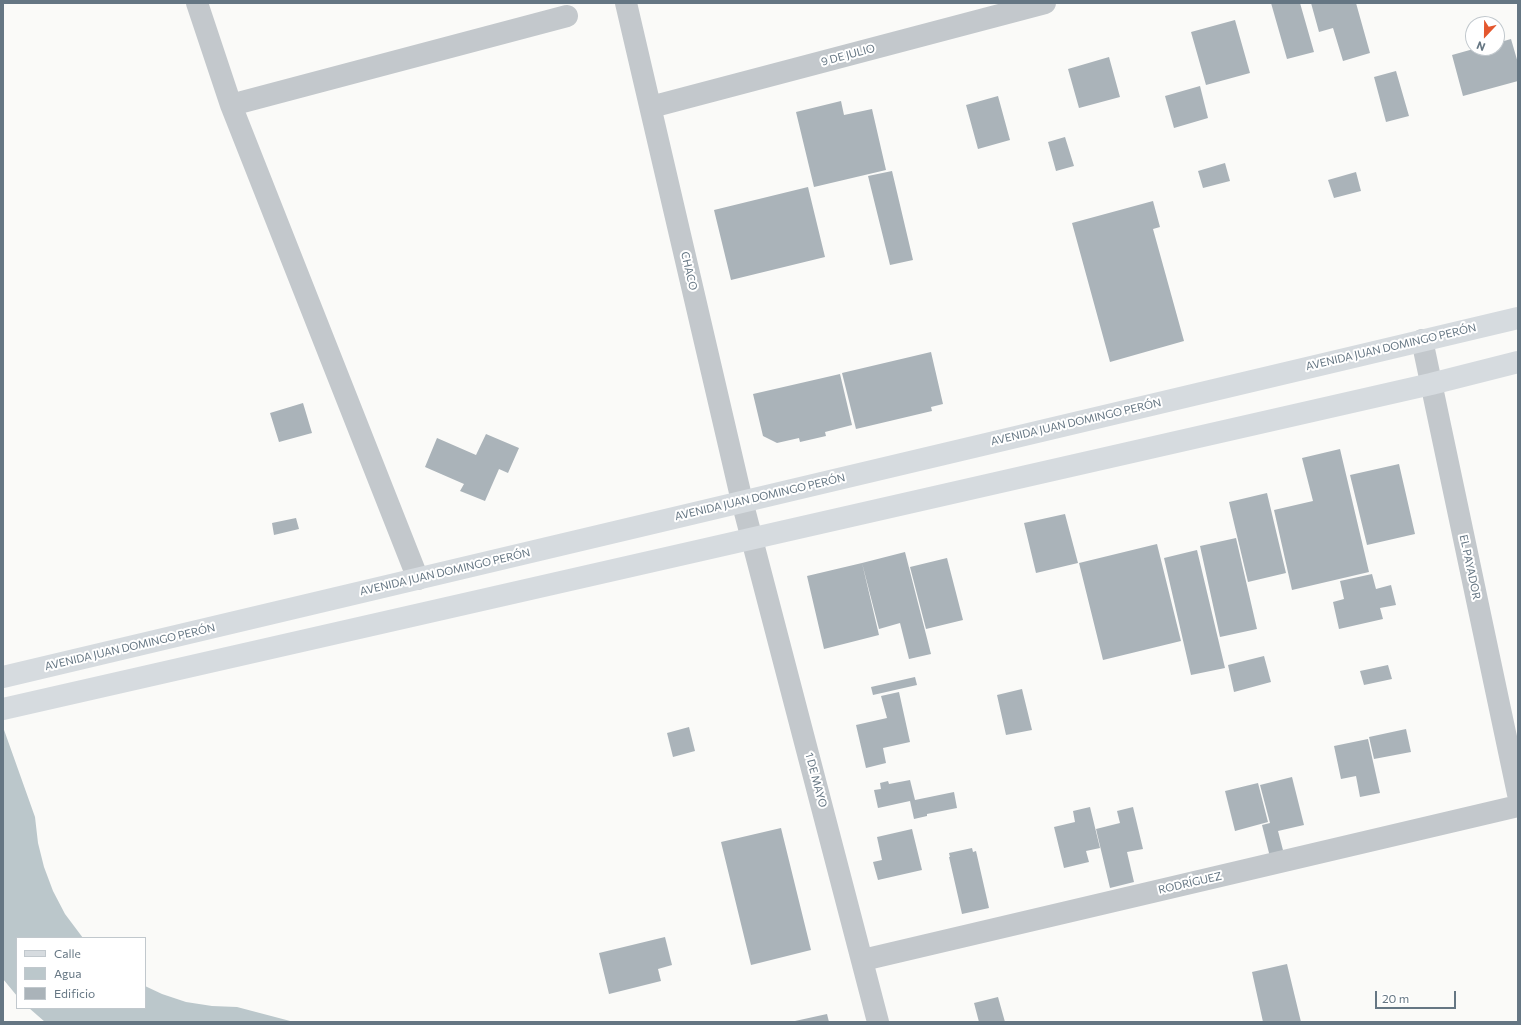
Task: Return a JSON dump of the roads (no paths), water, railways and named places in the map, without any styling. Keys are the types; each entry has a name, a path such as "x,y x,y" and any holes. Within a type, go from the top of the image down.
{"main road":[{"name":"AVENIDA JUAN DOMINGO PERÓN","path":"11,675 1518,318"},
{"path":"3,709 1431,384 1518,362"}],"street":[{"path":"197,3 231,105 418,579"},
{"name":"CHACO","path":"626,3 742,501 752,538"},
{"name":"9 DE JULIO","path":"651,107 1045,3"},
{"path":"231,105 567,16"},
{"name":"EL PAYADOR","path":"1422,340 1518,794"},
{"name":"1 DE MAYO","path":"752,538 878,1022"},
{"name":"RODRÍGUEZ","path":"863,960 1518,806"}],"water":[{"path":"3,727 35,817 38,843 44,867 53,891 65,914 82,937 16,937 16,995 3,979"},
{"path":"146,986 162,994 186,1002 212,1006 237,1007 294,1022 45,1022 30,1009 146,1009"}]}
